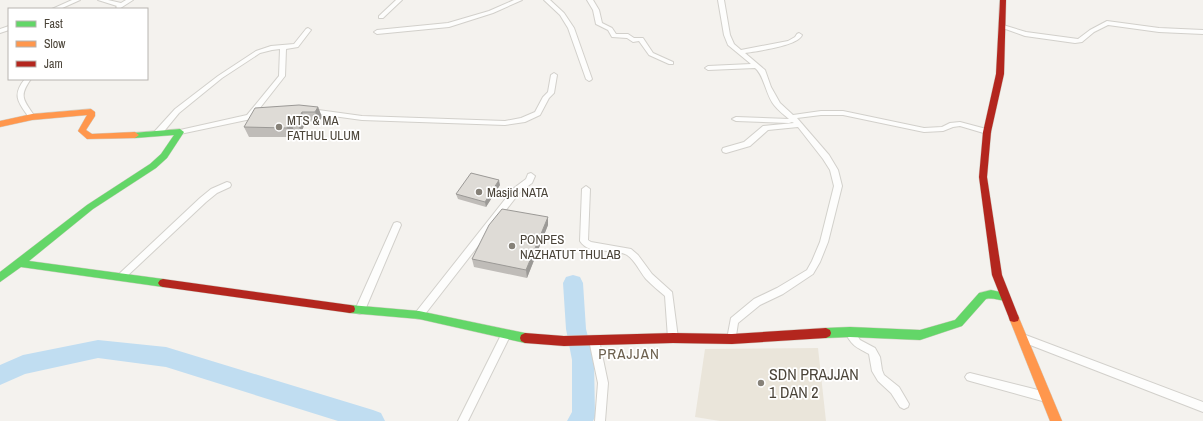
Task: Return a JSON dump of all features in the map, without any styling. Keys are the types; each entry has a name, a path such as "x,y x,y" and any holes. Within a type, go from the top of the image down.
{"street":[{"path":"57,8 77,0"},
{"path":"101,0 122,5"},
{"path":"118,8 130,0"},
{"path":"381,16 399,0"},
{"path":"377,32 449,25 491,12 519,0"},
{"path":"547,0 562,14 571,28 589,79"},
{"path":"590,0 596,10 599,24 610,29 614,36 628,36 633,40 642,40 651,54 671,62"},
{"path":"721,0 729,41 734,49 741,52 763,71 768,87 777,104 796,121 826,157 837,179 836,197 824,242 816,262 810,272 780,291 757,302 734,321 732,339"},
{"path":"1003,0 1003,27 1000,42 1000,74 987,132 983,177 997,275 1056,421"},
{"path":"1003,27 1025,34 1075,41 1080,41 1092,31 1106,23 1159,30 1203,32"},
{"path":"158,133 177,110 220,77 258,52 296,46 308,30"},
{"path":"741,52 790,42 799,35"},
{"path":"249,117 282,76 283,47"},
{"path":"708,68 757,66"},
{"path":"303,111 362,118 510,123 538,113 546,98 551,93 554,75"},
{"path":"27,80 19,93 20,98 32,117"},
{"path":"0,124 32,117 91,112 91,116 82,131 92,137 180,132 265,114"},
{"path":"726,150 747,144 766,128 821,113 843,113 924,130 943,129 952,125 960,124 987,132"},
{"path":"736,119 796,121"},
{"path":"0,278 90,208 153,166 164,156 180,132"},
{"path":"419,316 517,190 529,181 531,176"},
{"path":"122,276 203,200 214,191 226,185"},
{"path":"586,189 584,241 589,245 628,251 635,257 649,276 669,295 673,338"},
{"path":"360,310 397,225"},
{"path":"19,263 360,310 419,316 526,338 564,341 673,338 732,339 850,332 920,335 958,323 983,296 991,294 1005,297"},
{"path":"850,332 857,343 872,351 875,357 877,371 881,378 895,390 904,404"},
{"path":"463,421 506,334"},
{"path":"1023,338 1203,407"},
{"path":"591,340 603,383 600,421"},
{"path":"970,377 1046,397"}],"shaded area":[{"name":"SDN PRAJJAN 1 DAN 2","path":"818,348 826,421 720,421 695,417 705,349"}],"building":[{"path":"299,105 318,107 315,112 302,112 297,122 290,122 287,128 244,127 255,108"},
{"name":"Masjid NATA","path":"471,173 499,180 485,202 456,194"},
{"name":"PONPES NAZHATUT THULAB","path":"502,209 548,217 526,270 472,259 489,225"}],"waterway":[{"path":"573,283 576,329 583,360 583,417 579,421"},
{"path":"0,375 23,365 98,349 166,357 373,421"}],"traffic: fast":[{"path":"19,263 90,207 153,166 164,156 180,132 135,135"},
{"path":"0,278 19,263 163,283"},
{"path":"826,333 850,332 920,335 958,323 983,296 991,294 1005,297"},
{"path":"350,309 419,315 525,338"}],"traffic: slow":[{"path":"0,124 32,117 91,112 91,116 82,131 90,137 135,135"},
{"path":"1014,318 1056,421"}],"traffic: jam":[{"path":"1003,0 1000,74 987,132 983,177 997,275 1014,318"},
{"path":"163,283 350,309"},
{"path":"525,338 564,341 673,338 732,339 826,333"}],"place":[{"name":"MTS & MA FATHUL ULUM","path":"279,127"},
{"name":"Masjid NATA","path":"479,192"},
{"name":"PONPES NAZHATUT THULAB","path":"512,246"},
{"name":"SDN PRAJJAN 1 DAN 2","path":"761,383"}],"district":[{"name":"PRAJJAN","path":"629,353"}]}
